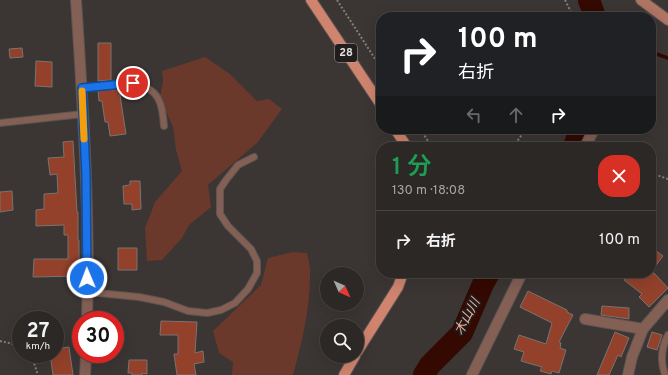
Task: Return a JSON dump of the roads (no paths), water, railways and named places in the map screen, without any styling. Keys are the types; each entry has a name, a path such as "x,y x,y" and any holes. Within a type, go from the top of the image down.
{"main road":[{"name":"28","path":"311,0 376,98"},
{"path":"641,0 667,20"},
{"path":"364,341 398,287 401,278"},
{"path":"344,375 351,363"}],"street":[{"path":"76,0 86,176 87,311"},
{"path":"472,375 520,278"},
{"path":"628,375 632,357 643,329 668,300"},
{"path":"585,319 643,329"},
{"path":"85,375 86,363"}],"lane":[{"path":"82,88 133,83 144,87 155,93 163,113 164,126"},
{"path":"0,123 83,114"},
{"path":"88,292 138,297 164,302 188,311 207,313 221,310 235,303 248,289 257,273 257,261 251,249 228,226 220,214 220,190 238,165 254,157"},
{"path":"665,375 661,360 662,350 668,335"}],"waterway":[{"name":"木山川","path":"589,0 593,12"},
{"path":"656,54 668,58"},
{"name":"木山川","path":"576,142 578,134"},
{"name":"木山川","path":"424,375 430,365 462,333 486,278"}]}
